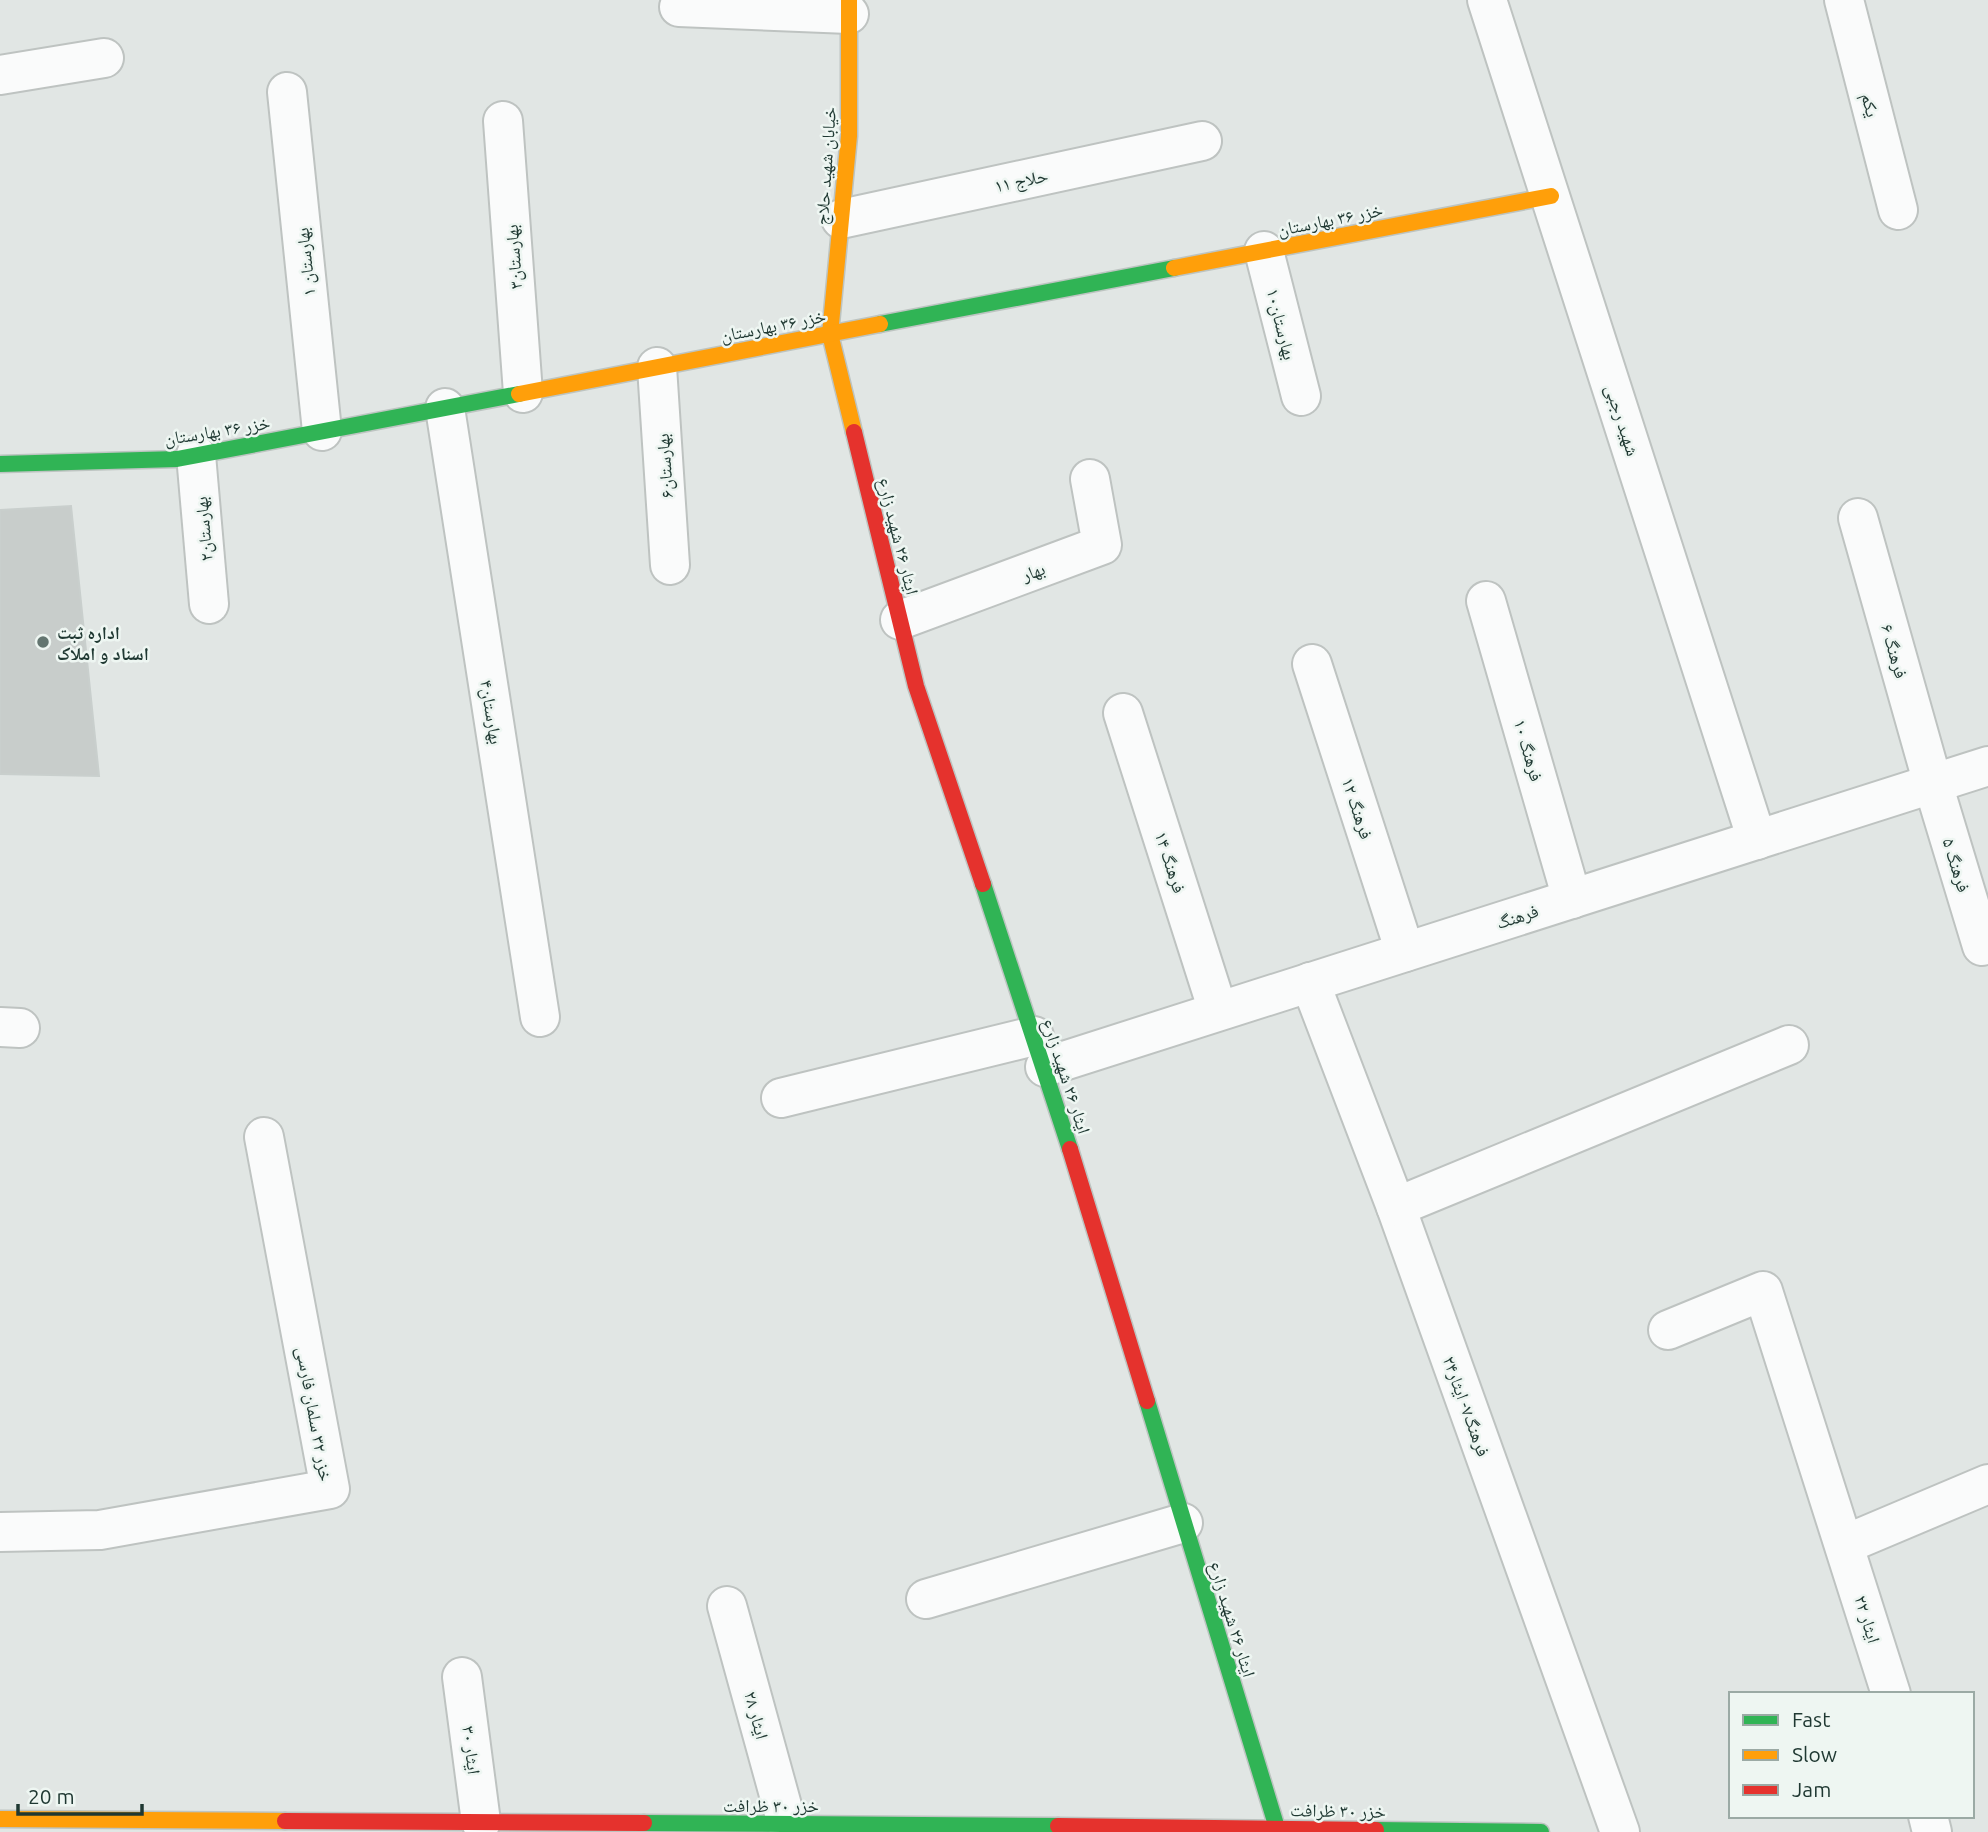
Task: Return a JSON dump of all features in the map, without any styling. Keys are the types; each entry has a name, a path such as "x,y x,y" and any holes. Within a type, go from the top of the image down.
{"street":[{"name":"شهید رجبی","path":"1487,0 1757,840"},
{"name":"یکم","path":"1844,0 1898,210"},
{"path":"679,7 849,7"},
{"name":"خیابان شهید حلاج","path":"830,334 849,136 849,7"},
{"path":"0,75 104,58"},
{"name":"بهارستان ۱","path":"287,92 322,432"},
{"name":"بهارستان۳","path":"503,121 523,393"},
{"name":"حلاج ۱۱","path":"841,219 1202,141"},
{"name":"خزر ۳۶ بهارستان","path":"0,464 177,459 1551,197"},
{"name":"بهارستان۱۰","path":"1264,251 1301,396"},
{"name":"ایثار ۲۶ شهید زارع","path":"830,334 916,686 1040,1051 1277,1828"},
{"name":"بهارستان۶","path":"657,367 670,565"},
{"name":"بهارستان۴","path":"445,408 540,1017"},
{"name":"بهارستان۲","path":"196,455 209,604"},
{"name":"بهار","path":"900,621 1102,545 1090,478"},
{"name":"فرهنگ ۶","path":"1858,519 1933,784"},
{"name":"فرهنگ ۱۰","path":"1486,601 1572,899"},
{"name":"فرهنگ ۱۲","path":"1312,664 1405,952"},
{"name":"فرهنگ ۱۴","path":"1124,713 1218,1011"},
{"name":"فرهنگ","path":"781,1098 1040,1051 1218,1011 1988,766"},
{"name":"فرهنگ ۵","path":"1933,784 1982,946"},
{"name":"فرهنگ۷- ایثار۲۴","path":"1310,982 1396,1207 1620,1832"},
{"path":"1396,1207 1789,1045"},
{"name":"خزر ۳۲ سلمان فارسی","path":"0,1532 100,1530 330,1489 264,1137"},
{"name":"ایثار ۲۲","path":"1668,1330 1763,1291 1846,1544 1890,1692"},
{"path":"1846,1544 1988,1484"},
{"path":"926,1599 1183,1523"},
{"name":"ایثار ۲۸","path":"727,1606 787,1824"},
{"name":"ایثار ۳۰","path":"462,1677 502,1826"},
{"name":"خزر ۳۰ ظرافت","path":"0,1819 247,1826 787,1824 915,1828 1277,1828 1538,1832"}],"building":[{"name":"اداره ثبت اسناد و املاک","path":"71,506 99,776 0,774 0,510"}],"traffic: fast":[{"path":"880,324 1174,268"},
{"path":"0,464 177,459 519,394"},
{"path":"983,884 1070,1149"},
{"path":"1147,1401 1277,1828"},
{"path":"644,1823 1058,1826"},
{"path":"1376,1830 1541,1832"}],"traffic: slow":[{"path":"849,0 849,136 830,334 854,432"},
{"path":"1174,268 1551,196"},
{"path":"519,394 880,324"},
{"path":"0,1819 285,1821"}],"traffic: jam":[{"path":"854,432 916,686 983,884"},
{"path":"1070,1149 1147,1401"},
{"path":"285,1821 644,1823"},
{"path":"1058,1826 1376,1830"}],"place":[{"name":"اداره ثبت اسناد و املاک","path":"43,642"}]}
